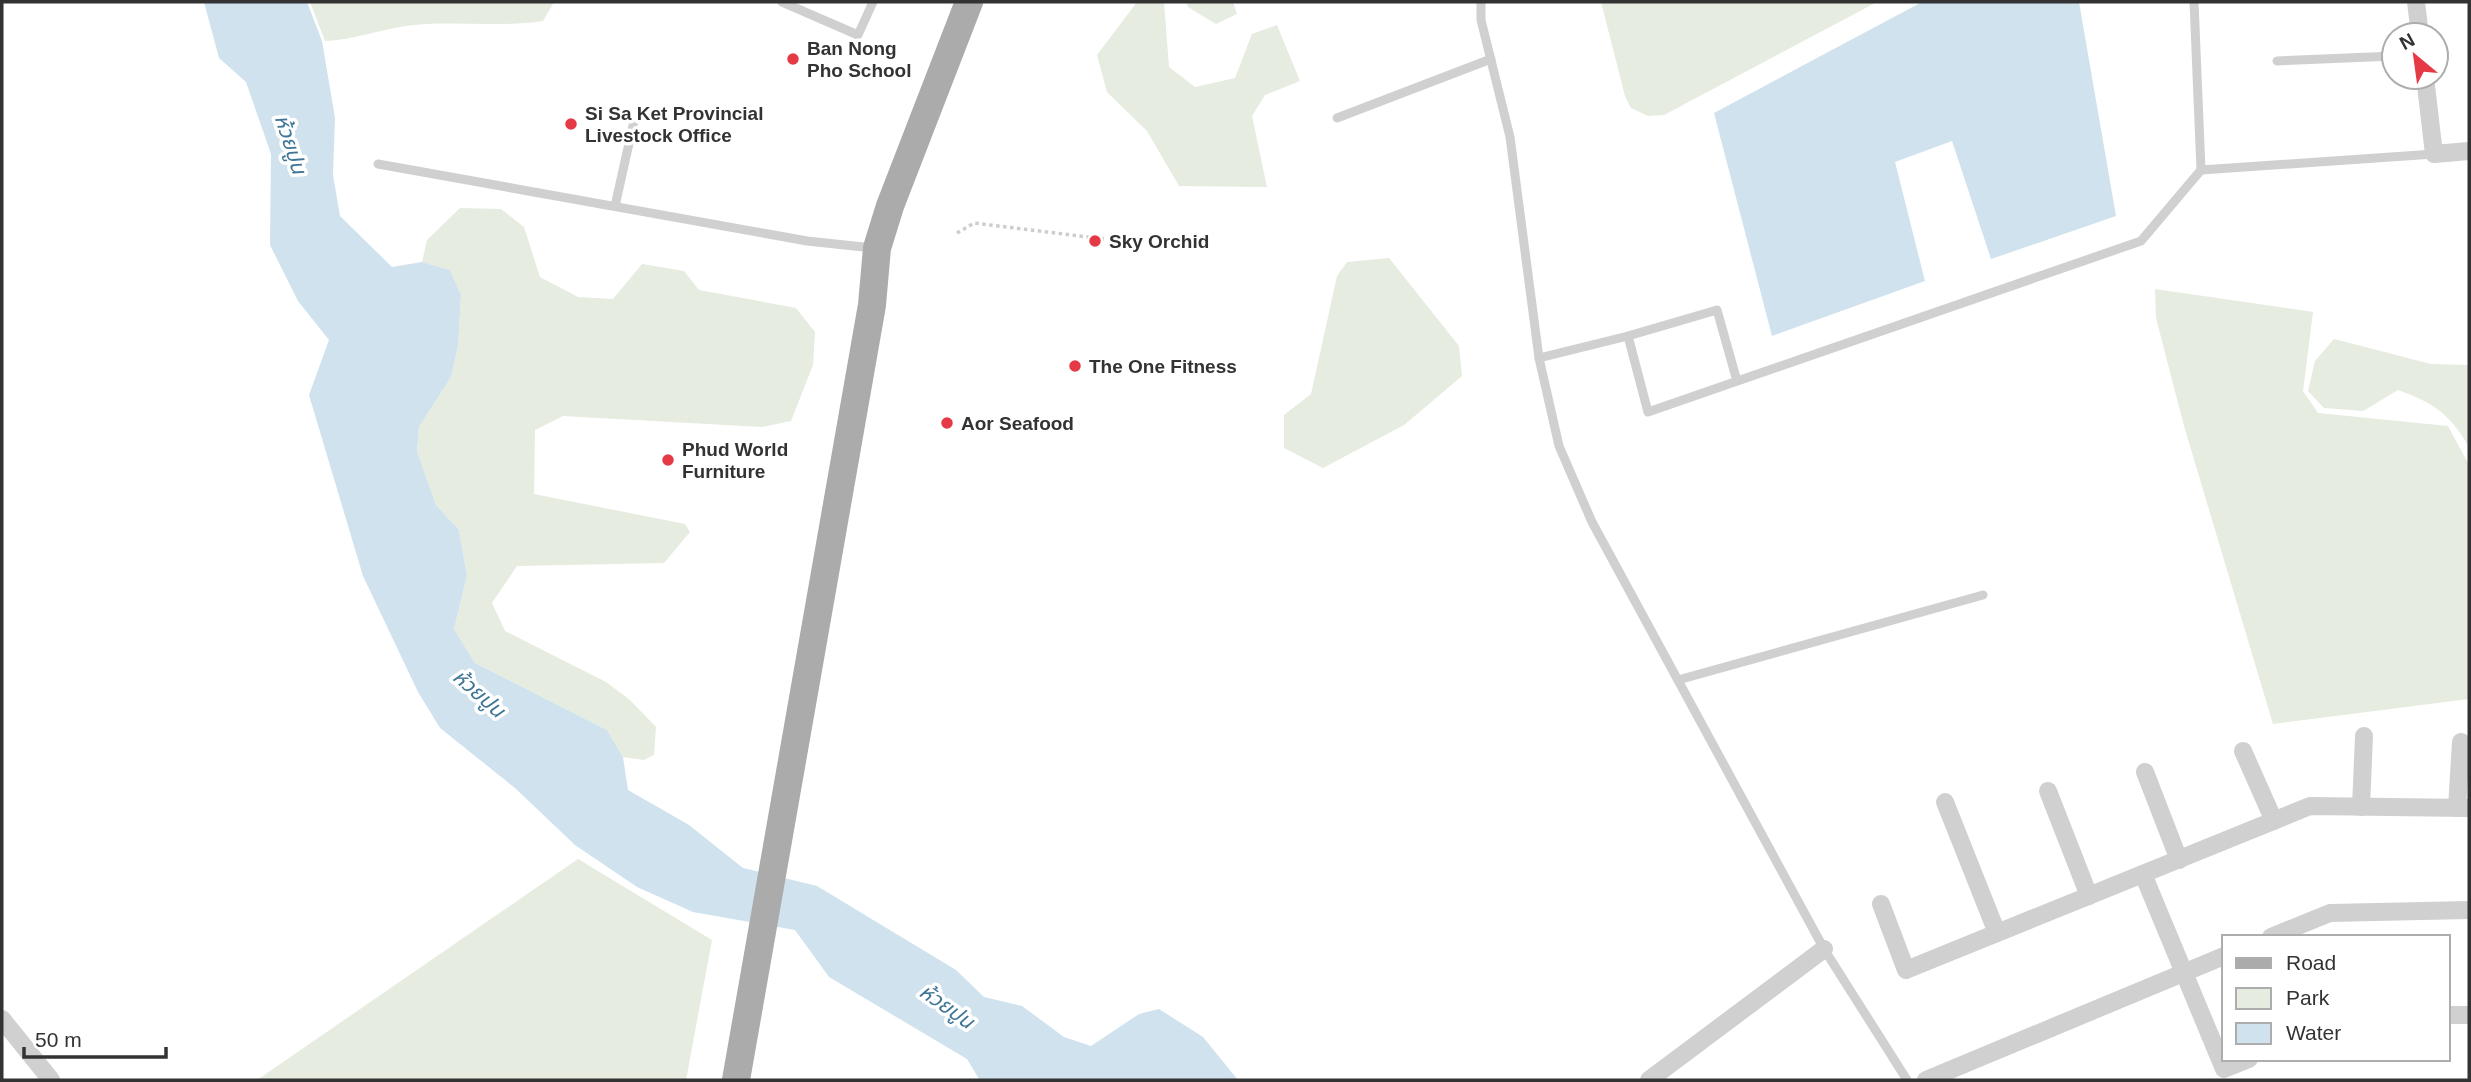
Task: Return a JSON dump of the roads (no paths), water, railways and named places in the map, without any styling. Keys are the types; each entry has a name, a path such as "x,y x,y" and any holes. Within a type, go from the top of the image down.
{"main road":[{"path":"736,1080 872,304 877,248 894,194 969,2"}],"street":[{"path":"2416,2 2418,21"},
{"path":"2427,91 2434,154 2469,151"},
{"path":"2361,807 2364,736"},
{"path":"1881,904 1906,970 2310,806 2463,808 2461,742"},
{"path":"2243,751 2274,821"},
{"path":"2145,772 2179,860"},
{"path":"2048,792 2089,896"},
{"path":"1945,802 1997,933"},
{"path":"2143,874 2224,1069 2244,1061"},
{"path":"2276,935 2330,913 2469,910"},
{"path":"1649,1080 1824,949"},
{"path":"1926,1080 2222,957"},
{"path":"2450,1015 2469,1015"},
{"path":"2,1019 51,1080"}],"lane":[{"path":"782,2 858,35 873,2"},
{"path":"1481,2 1490,60 1510,137 1539,358 1559,446 1592,522 1824,949 1907,1080"},
{"path":"1628,336 1648,412 2141,241 2201,170 2194,2"},
{"path":"2277,61 2380,57"},
{"path":"1337,118 1490,60"},
{"path":"615,206 634,121"},
{"path":"2201,170 2434,154"},
{"path":"378,164 807,241 877,248"},
{"path":"1539,358 1717,310 1737,381"},
{"path":"1678,680 1983,596"}],"water":[{"name":"ห้วยปูน","path":"204,2 307,2 322,41 335,118 333,175 340,216 392,267 422,262 450,270 461,295 458,346 451,377 419,427 417,452 436,505 459,530 467,576 454,629 475,663 607,730 623,757 628,790 689,825 743,868 817,886 956,970 984,997 1022,1006 1064,1037 1091,1046 1139,1014 1159,1009 1203,1037 1238,1080 979,1079 967,1059 829,977 795,930 693,912 637,887 575,845 515,788 440,728 418,692 363,576 309,395 329,340 298,301 270,245 271,154 246,82 219,58"},
{"path":"1922,2 2079,2 2116,216 1991,259 1952,141 1895,162 1925,281 1772,336 1714,113"}],"place":[{"name":"Ban Nong Pho School","path":"793,59"},
{"name":"Si Sa Ket Provincial Livestock Office","path":"571,124"},
{"name":"Sky Orchid","path":"1095,241"},
{"name":"The One Fitness","path":"1075,366"},
{"name":"Aor Seafood","path":"947,423"},
{"name":"Phud World Furniture","path":"668,460"}]}
